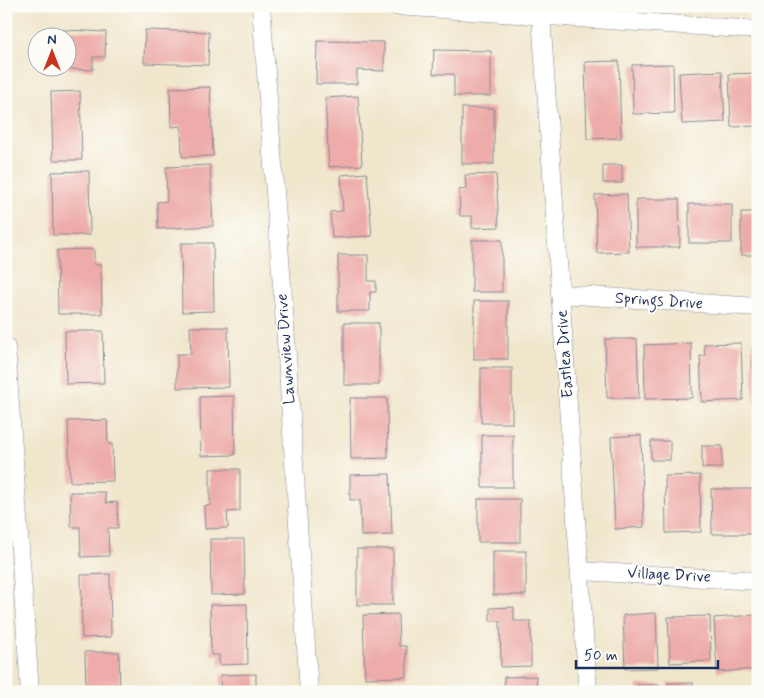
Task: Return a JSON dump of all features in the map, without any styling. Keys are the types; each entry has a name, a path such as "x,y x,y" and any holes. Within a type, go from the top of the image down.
{"street":[{"name":"Lawnview Drive","path":"261,6 283,296 309,692"},
{"path":"396,6 758,30"},
{"name":"Eastlea Drive","path":"542,16 588,692"},
{"name":"Springs Drive","path":"560,294 758,307"},
{"path":"6,347 30,692"},
{"name":"Village Drive","path":"580,571 758,581"}],"building":[{"path":"145,30 209,32 208,65 144,63"},
{"path":"78,31 106,32 105,57 93,57 93,70 78,69"},
{"path":"317,41 384,42 384,71 357,70 357,84 316,84"},
{"path":"434,50 491,51 491,96 454,96 454,74 433,74"},
{"path":"619,61 621,138 587,139 585,62"},
{"path":"673,64 674,113 633,114 632,65"},
{"path":"722,71 725,122 682,124 679,73"},
{"path":"758,73 758,126 731,127 729,74"},
{"path":"210,87 213,156 182,157 181,126 171,127 170,88"},
{"path":"80,91 82,160 53,160 51,92"},
{"path":"358,96 362,165 329,167 325,98"},
{"path":"462,108 494,108 494,164 462,164"},
{"path":"210,165 213,226 158,229 157,202 167,201 166,167"},
{"path":"603,165 622,165 622,183 603,183"},
{"path":"89,171 90,235 53,235 52,172"},
{"path":"367,173 372,236 332,238 330,212 343,211 341,175"},
{"path":"496,174 499,227 472,228 472,216 460,216 459,190 466,189 465,175"},
{"path":"627,194 629,252 597,253 595,195"},
{"path":"636,199 679,199 680,247 636,247"},
{"path":"689,204 732,204 732,243 689,243"},
{"path":"741,212 758,212 758,255 741,255"},
{"path":"472,240 502,240 502,292 472,292"},
{"path":"181,243 213,243 214,311 182,312"},
{"path":"94,249 94,265 101,265 102,314 58,314 57,250"},
{"path":"338,255 368,255 368,281 376,281 376,292 370,292 370,311 338,311"},
{"path":"474,301 508,301 508,359 474,359"},
{"path":"344,323 379,323 379,385 344,385"},
{"path":"190,327 228,327 229,387 177,388 177,354 191,354"},
{"path":"65,331 103,331 104,383 66,384"},
{"path":"605,339 637,339 639,398 607,398"},
{"path":"691,343 692,398 645,399 644,345"},
{"path":"741,343 743,400 702,402 700,356 705,356 704,344"},
{"path":"752,348 758,348 758,405 754,405"},
{"path":"481,368 512,368 512,423 481,423"},
{"path":"234,396 235,455 201,456 200,397"},
{"path":"350,398 387,398 388,458 351,459"},
{"path":"107,420 108,444 112,444 113,481 70,482 68,421"},
{"path":"482,435 513,435 513,487 482,487"},
{"path":"641,435 644,527 615,529 611,437"},
{"path":"651,441 670,441 670,460 651,460"},
{"path":"755,445 758,445 758,465 755,465"},
{"path":"702,446 722,446 722,468 702,468"},
{"path":"210,469 240,469 240,511 227,512 228,528 205,529 204,506 210,505"},
{"path":"390,474 392,535 361,536 360,500 350,500 350,475"},
{"path":"700,475 701,532 666,533 665,476"},
{"path":"711,489 755,489 755,534 712,534"},
{"path":"70,492 105,492 106,503 117,502 118,528 108,528 109,556 81,557 80,527 71,527"},
{"path":"478,499 520,499 520,542 478,542"},
{"path":"210,539 244,539 245,594 211,595"},
{"path":"357,549 393,549 393,605 357,605"},
{"path":"493,551 526,551 526,595 493,595"},
{"path":"110,574 111,637 82,638 81,575"},
{"path":"247,604 248,664 219,665 219,655 211,655 210,605"},
{"path":"514,607 514,621 531,621 531,666 501,667 500,621 490,621 490,608"},
{"path":"656,613 658,668 625,669 623,615"},
{"path":"398,614 399,646 406,646 407,677 365,678 363,615"},
{"path":"755,615 758,669 717,672 714,618"},
{"path":"710,616 711,661 670,663 668,617"},
{"path":"85,652 119,652 120,692 86,692"},
{"path":"256,674 256,692 221,692 220,675"},
{"path":"536,676 537,692 505,692 504,677"},
{"path":"668,683 693,683 693,692 668,692"},
{"path":"637,685 659,685 659,692 637,692"},
{"path":"401,686 401,692 366,692 366,687"}]}
